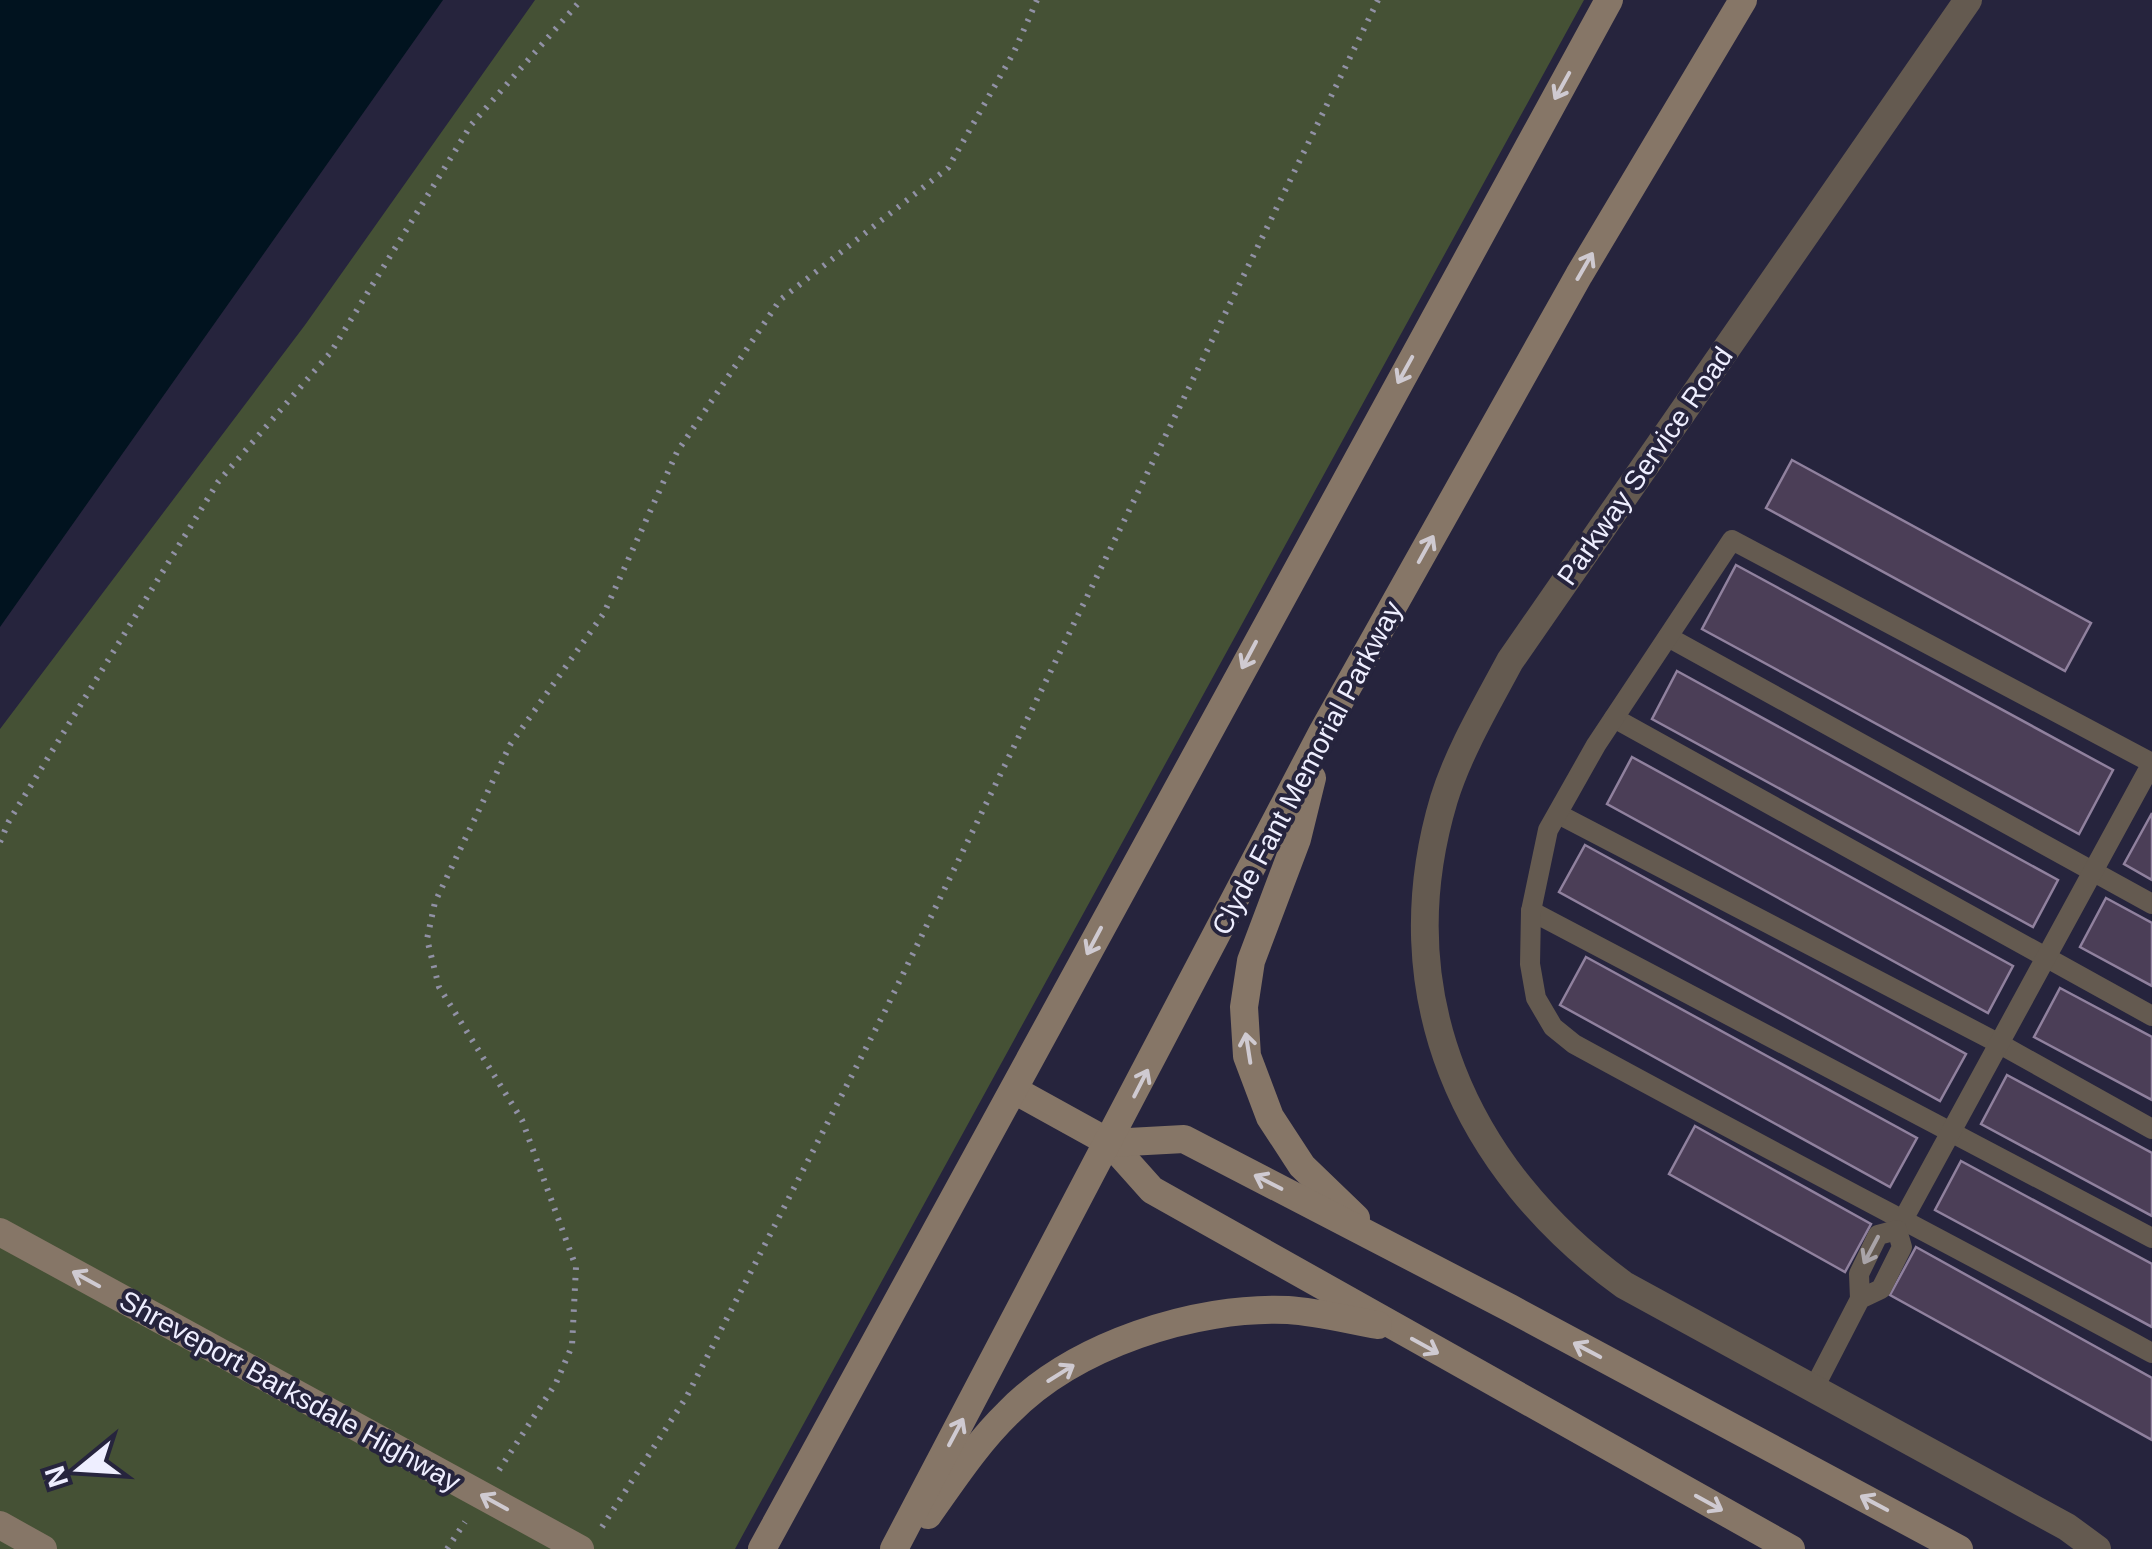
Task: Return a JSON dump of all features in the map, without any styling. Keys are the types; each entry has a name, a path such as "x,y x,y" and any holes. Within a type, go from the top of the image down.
{"main road":[{"path":"762,1549 1608,0"},
{"name":"Clyde Fant Memorial Parkway","path":"894,1549 1324,731 1580,275 1743,0"},
{"path":"1324,731 1297,839 1251,961 1244,1007 1247,1056 1270,1117 1302,1166 1378,1240"},
{"path":"1014,1090 1110,1143 1152,1190 1791,1549"},
{"path":"1110,1143 1184,1139 1960,1549"},
{"name":"Shreveport Barksdale Highway","path":"0,1232 589,1541"},
{"path":"904,1549 969,1458 1009,1411 1059,1372 1110,1347 1164,1326 1225,1312 1290,1310 1391,1327"},
{"path":"0,1525 43,1549"}],"street":[{"name":"Parkway Service Road","path":"1968,0 1510,662 1468,739 1444,798 1426,890 1424,923 1433,1014 1445,1058 1500,1162 1526,1197 1589,1259 1624,1285 2067,1527 2097,1549"}],"lane":[{"path":"1814,1388 1860,1299 1881,1288 1902,1247 1900,1224 2152,763 1732,540 1614,718 1548,830 1531,912 1530,964 1536,998 1553,1027 1574,1044 1900,1224 2152,1353"},
{"path":"1668,637 2152,904"},
{"path":"1614,718 2152,1016"},
{"path":"1558,814 1998,1044 2152,1130"},
{"path":"1531,912 2152,1238"}],"path":[{"path":"0,842 8,821 218,482 331,352 471,125 582,0"},
{"path":"490,1483 556,1383 572,1346 576,1267 522,1120 439,987 428,940 434,902 510,745 604,613 677,452 780,300 948,168 1014,52 1036,0"},
{"path":"589,1541 687,1396 885,1011 1378,0"},
{"path":"447,1549 469,1516"}],"green space":[{"path":"535,0 1584,0 735,1549 0,1549 0,729 305,325"}],"water":[{"path":"0,0 443,0 0,627"}],"building":[{"path":"1792,460 2091,623 2065,671 1766,508"},
{"path":"1736,565 2113,770 2079,834 1702,629"},
{"path":"1677,671 2058,880 2033,927 1652,719"},
{"path":"1632,757 2013,966 1988,1013 1607,804"},
{"path":"2152,813 2152,880 2124,864"},
{"path":"1585,845 1966,1054 1940,1101 1559,892"},
{"path":"2106,898 2152,923 2152,986 2080,947"},
{"path":"1586,957 1917,1138 1890,1187 1560,1005"},
{"path":"2060,988 2152,1037 2152,1100 2034,1037"},
{"path":"2007,1075 2152,1153 2152,1216 1981,1124"},
{"path":"1695,1126 1871,1224 1845,1272 1669,1174"},
{"path":"1961,1161 2152,1264 2152,1327 1935,1210"},
{"path":"1916,1247 2152,1378 2152,1440 1890,1295"}]}
